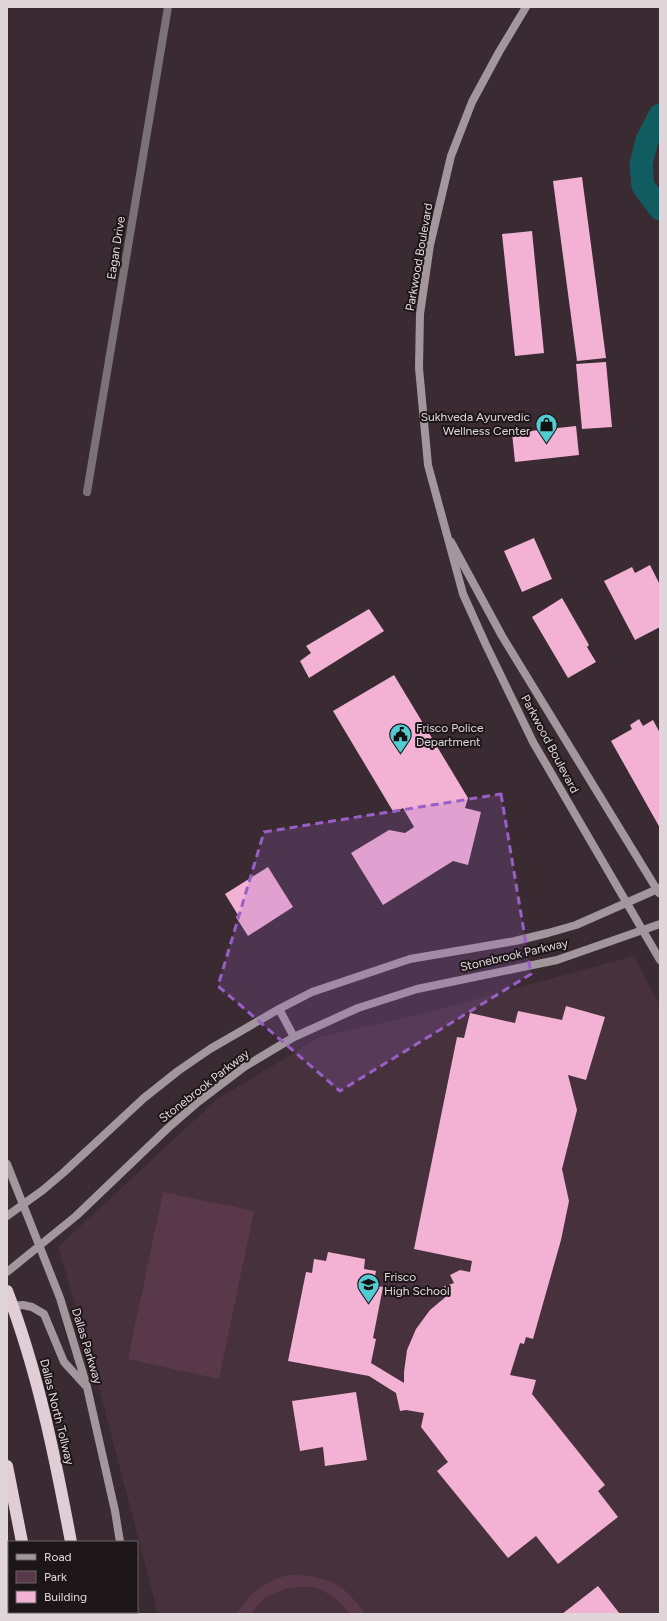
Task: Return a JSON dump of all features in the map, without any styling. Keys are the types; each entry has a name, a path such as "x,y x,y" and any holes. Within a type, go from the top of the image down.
{"highway":[{"name":"Dallas North Tollway","path":"7,1292 22,1330 45,1416 71,1541"},
{"path":"7,1466 22,1541"}],"main road":[{"name":"Parkwood Boulevard","path":"526,7 499,52 472,102 451,156 430,245 420,314 419,368 428,465 462,594 486,646 533,742 660,960"},
{"name":"Parkwood Boulevard","path":"444,528 502,636 659,890"},
{"name":"Stonebrook Parkway","path":"7,1216 43,1190 144,1098 178,1071 279,1009 312,992 410,959 515,941 576,925 659,890"},
{"name":"Stonebrook Parkway","path":"7,1272 76,1216 168,1128 198,1102 244,1066 294,1037 358,1008 417,989 557,960 660,924"},
{"path":"279,1009 294,1037"},
{"name":"Dallas Parkway","path":"7,1164 60,1298 87,1387 115,1511 120,1541"},
{"path":"7,1307 23,1304 44,1314 64,1362 87,1387"}],"street":[{"name":"Eagan Drive","path":"87,492 168,7"}],"highlighted area":[{"path":"501,794 531,974 340,1091 218,986 264,832"}],"shaded area":[{"name":"Frisco High School","path":"634,956 660,1006 660,1614 157,1614 92,1361 58,1247 216,1100 320,1037 426,1013"}],"green space":[{"path":"163,1192 254,1211 219,1379 128,1359"},
{"path":"287,1575 320,1578 335,1584 349,1594 365,1614 350,1614 340,1603 327,1593 309,1587 300,1587 290,1588 272,1595 257,1606 252,1614 236,1614 247,1599 257,1589"}],"building":[{"path":"582,177 606,358 577,361 553,181"},
{"path":"532,231 544,353 515,356 502,234"},
{"path":"606,362 612,427 582,429 576,364"},
{"name":"Sukhveda Ayurvedic Wellness Center","path":"576,426 579,455 515,462 512,433"},
{"path":"534,538 552,579 522,592 504,551"},
{"path":"650,565 660,585 660,627 635,640 604,581 632,567 635,573"},
{"path":"562,598 589,645 587,647 596,662 568,678 532,617"},
{"path":"369,609 384,631 309,678 300,661 311,653 306,646"},
{"name":"Frisco Police Department","path":"394,675 468,798 465,808 481,812 468,865 453,861 383,905 351,853 389,830 405,833 414,827 403,808 394,813 333,711"},
{"path":"639,719 643,726 653,720 660,733 660,828 611,741 632,729 630,725"},
{"path":"268,867 293,907 248,936 236,917 238,915 225,894"},
{"name":"Frisco High School","path":"566,1006 605,1017 586,1080 568,1075 577,1110 562,1169 569,1201 561,1240 533,1339 526,1337 524,1344 520,1343 510,1375 536,1380 532,1394 605,1485 598,1491 618,1517 558,1564 536,1536 508,1558 437,1471 448,1462 421,1427 424,1413 406,1410 400,1411 396,1393 369,1376 288,1361 306,1272 312,1273 314,1259 326,1261 328,1252 365,1259 364,1269 376,1271 373,1285 383,1287 373,1338 376,1339 371,1363 404,1383 407,1350 416,1329 430,1310 448,1295 443,1287 454,1283 450,1275 460,1270 470,1272 472,1261 414,1249 457,1037 464,1038 470,1013 515,1023 518,1011 562,1020"},
{"path":"356,1392 367,1460 325,1466 323,1447 300,1451 292,1401"},
{"path":"598,1586 620,1614 562,1614"}],"waterway":[{"path":"660,115 647,140 641,164 643,186 660,209"}],"place":[{"name":"Sukhveda Ayurvedic Wellness Center","path":"546,444"},
{"name":"Frisco Police Department","path":"400,754"},
{"name":"Frisco High School","path":"368,1304"}]}
